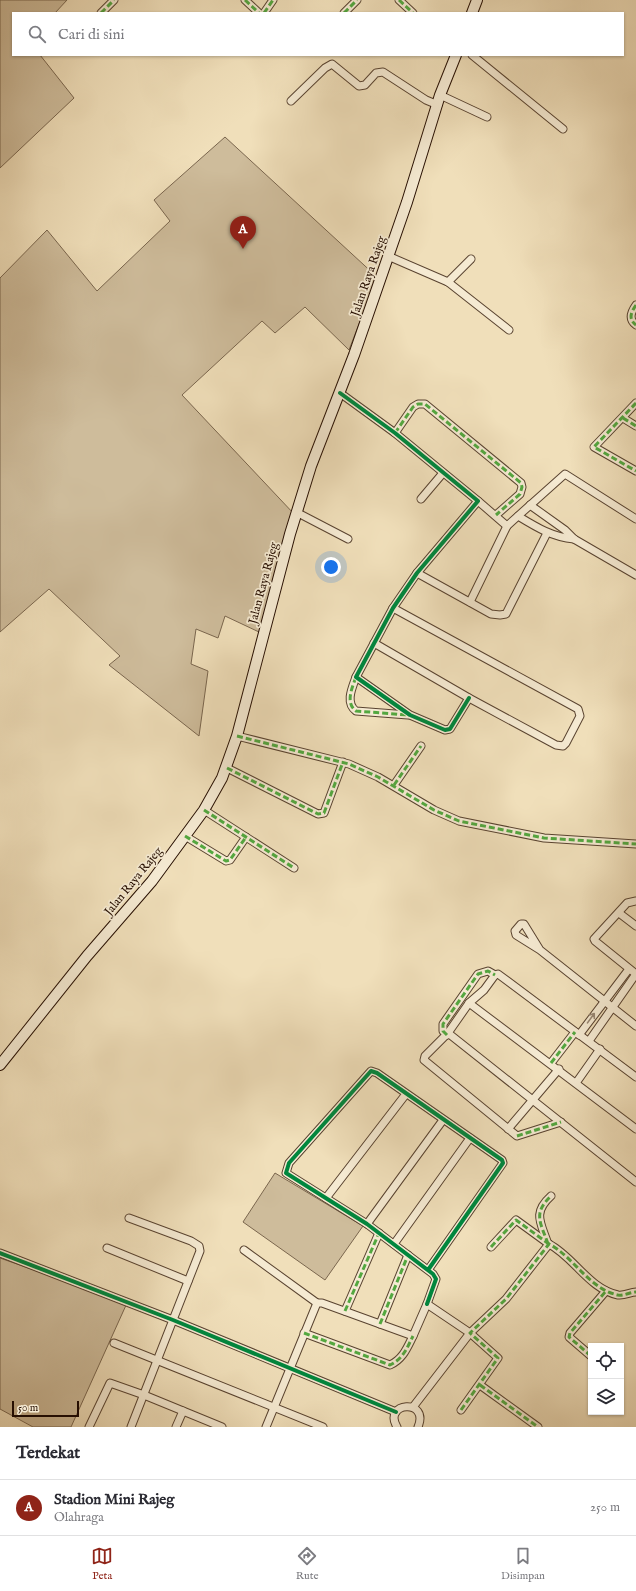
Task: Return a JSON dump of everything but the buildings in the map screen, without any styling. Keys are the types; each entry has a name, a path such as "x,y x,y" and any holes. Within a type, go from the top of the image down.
{"main road":[{"path":"472,12 477,0"},
{"name":"Jalan Raya Rajeg","path":"0,1065 78,968 152,881 204,810 227,768 237,736 290,534 311,466 340,393 388,256 438,106 440,95 456,56"}],"street":[{"path":"102,12 114,0"},
{"path":"245,0 258,12"},
{"path":"265,12 273,0"},
{"path":"345,12 357,0"},
{"path":"399,0 412,12"},
{"path":"473,56 563,129"},
{"path":"291,101 325,68 332,64 359,86 365,85 376,73 383,72 426,100 438,106"},
{"path":"440,95 487,117"},
{"path":"388,256 448,282 509,330"},
{"path":"448,282 471,259"},
{"path":"636,305 630,317 636,325"},
{"path":"340,393 395,433 496,515 507,526"},
{"path":"636,403 594,447 636,471"},
{"path":"395,433 413,406 425,404 520,483 522,487 520,494 496,515"},
{"path":"623,418 636,426"},
{"path":"422,499 443,473"},
{"path":"470,602 507,526 565,474 636,519"},
{"path":"410,715 356,711 350,704 356,677 393,608 417,573 478,501"},
{"path":"530,505 565,530 574,539 636,575"},
{"path":"298,512 348,539"},
{"path":"518,516 547,533 560,538 574,539"},
{"path":"417,573 491,614 500,616 506,614 547,533"},
{"path":"374,643 469,698 560,746 566,743 580,716 578,709 393,608"},
{"path":"356,677 410,715 440,729 450,729 469,698"},
{"path":"237,736 342,762 394,785 434,810 459,821 544,838 636,844"},
{"path":"394,785 421,746"},
{"path":"227,768 318,814 324,813 342,762"},
{"path":"204,810 294,868"},
{"path":"185,836 226,861 230,860 246,837"},
{"path":"589,1041 636,974 595,941 594,938 627,903 636,901"},
{"path":"619,913 636,926"},
{"path":"540,950 611,1008 636,1026"},
{"path":"551,1063 629,969"},
{"path":"636,1077 502,976 495,975 488,971 478,974 443,1024 443,1031 533,1099 636,1182"},
{"path":"495,975 484,990 469,1003 448,1034 425,1056 424,1060 517,1136 561,1122"},
{"path":"469,1003 559,1069 636,1129"},
{"path":"576,1083 600,1049"},
{"path":"508,1129 559,1069"},
{"path":"304,1333 390,1365 397,1362 403,1356 427,1304 436,1279 428,1270 367,1224 288,1175 286,1170 289,1163 371,1071 377,1073 502,1160 503,1165 428,1270"},
{"path":"326,1198 406,1094"},
{"path":"367,1224 443,1120"},
{"path":"394,1244 470,1138"},
{"path":"549,1244 539,1217 539,1210 551,1196"},
{"path":"129,1218 191,1242 198,1246 200,1251 131,1427"},
{"path":"491,1247 516,1220 549,1244 561,1250 590,1279 606,1291 619,1296 636,1292"},
{"path":"345,1311 379,1233"},
{"path":"413,1407 470,1333 506,1299 549,1244"},
{"path":"107,1248 188,1281"},
{"path":"244,1250 317,1303 322,1303 413,1336"},
{"path":"0,1253 173,1320 396,1412"},
{"path":"380,1324 408,1255"},
{"path":"588,1354 570,1339 570,1333 606,1291"},
{"path":"266,1427 317,1303"},
{"path":"427,1304 470,1333 498,1358 461,1410"},
{"path":"114,1343 323,1427"},
{"path":"89,1427 110,1383 183,1411 211,1425 222,1427"},
{"path":"480,1385 538,1427"},
{"path":"397,1427 394,1421 396,1412 401,1407 407,1406 413,1407 419,1412 420,1420 418,1427"},
{"path":"176,1427 183,1411"}],"shaded area":[{"path":"0,0 67,0 56,12 12,12 12,56 41,56 74,98 0,168"},
{"path":"225,137 377,277 349,350 305,307 275,333 262,321 182,395 295,515 259,632 225,616 218,638 196,629 191,664 208,671 199,736 109,665 120,656 49,589 0,632 0,278 47,230 97,291 170,221 154,200"},
{"path":"275,1173 363,1226 325,1280 243,1222"},
{"path":"0,1258 127,1303 71,1427 33,1427 0,1409"}],"marked path":[{"path":"102,12 114,0"},
{"path":"245,0 258,12"},
{"path":"265,12 273,0"},
{"path":"345,12 357,0"},
{"path":"399,0 412,12"},
{"path":"636,305 631,315 633,323 636,325"},
{"path":"636,403 594,447 636,471"},
{"path":"395,433 413,407 418,404 425,404 521,483 522,487 520,494 496,515"},
{"path":"623,418 636,426"},
{"path":"356,677 350,695 351,704 356,711 408,715"},
{"path":"237,736 349,764 378,777 434,810 459,821 544,838 636,844"},
{"path":"394,785 421,746"},
{"path":"227,768 318,814 324,813 343,762"},
{"path":"204,810 294,868"},
{"path":"185,836 226,861 230,860 246,837"},
{"path":"447,1035 443,1031 443,1024 478,974 488,971 495,975"},
{"path":"551,1063 575,1032"},
{"path":"517,1136 561,1122"},
{"path":"548,1244 541,1224 540,1214 545,1202 551,1196"},
{"path":"491,1247 516,1220 549,1244"},
{"path":"345,1311 379,1233"},
{"path":"461,1410 498,1358 470,1333 506,1299 549,1244 566,1257 590,1280 608,1292 618,1295 636,1292"},
{"path":"380,1324 408,1255"},
{"path":"588,1353 569,1337 570,1333 606,1291"},
{"path":"304,1333 390,1365 398,1360 407,1349 413,1336"},
{"path":"480,1385 538,1427"}],"cycle path":[{"path":"340,393 395,433 478,501 417,573 393,608 356,677 410,715 445,730 450,729 469,698"},
{"path":"427,1304 436,1279 433,1274 367,1224 286,1173 289,1163 371,1071 377,1073 502,1160 503,1163 428,1270"},
{"path":"0,1253 173,1320 396,1412"}],"place":[{"name":"Stadion Mini Rajeg","path":"243,249"}]}
